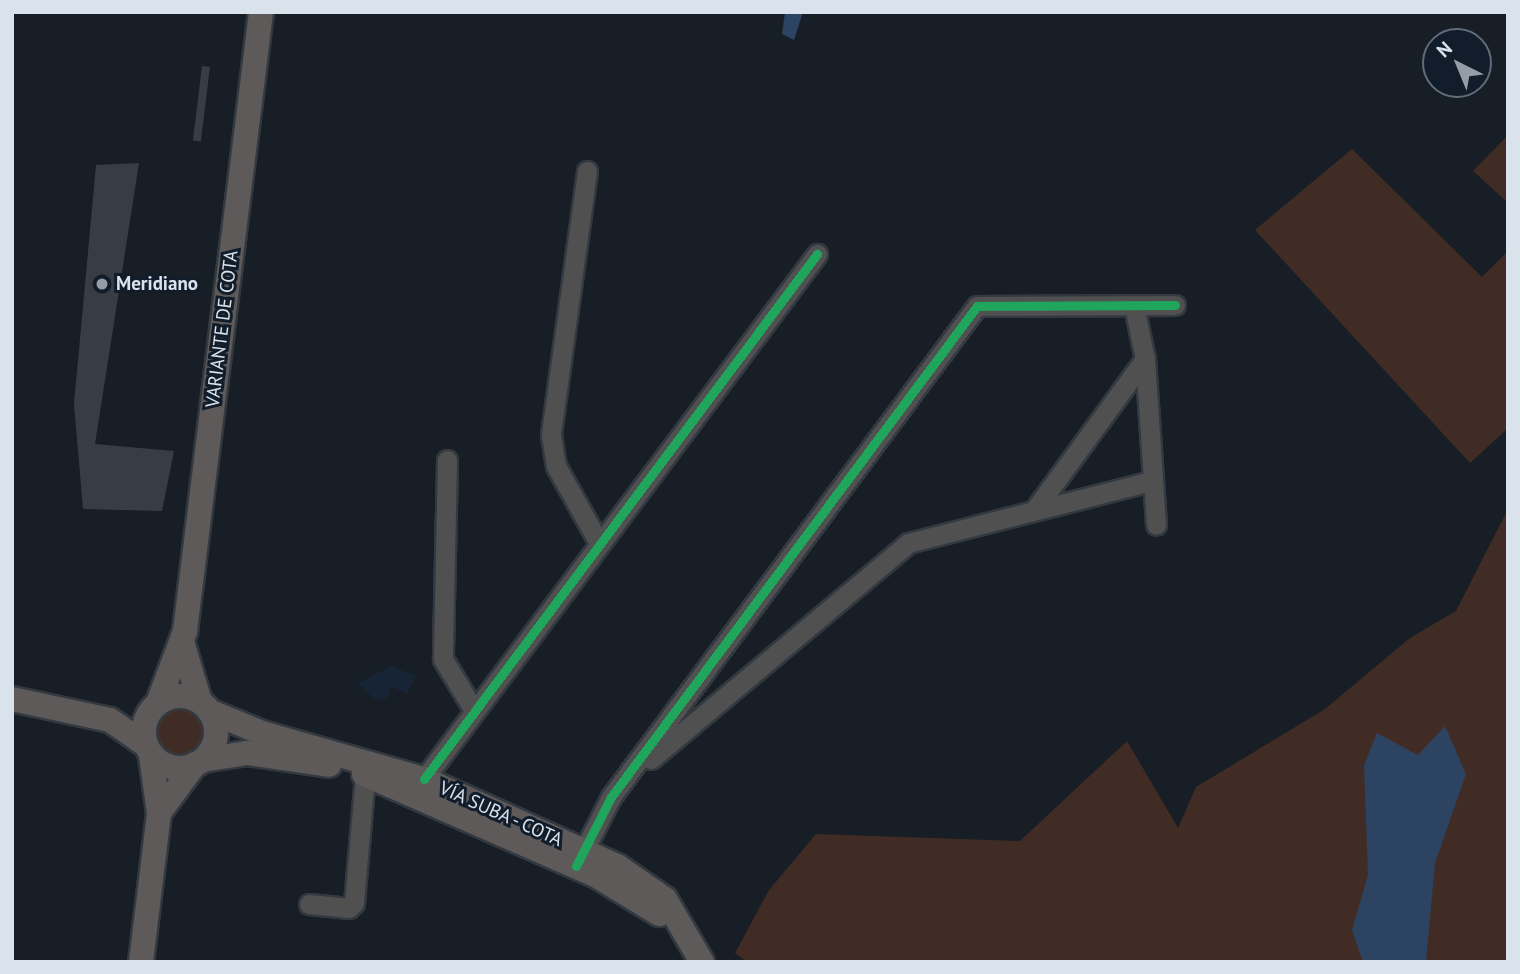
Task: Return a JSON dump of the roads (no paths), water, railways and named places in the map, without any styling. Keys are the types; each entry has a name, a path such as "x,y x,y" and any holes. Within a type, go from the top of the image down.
{"main road":[{"name":"VARIANTE DE COTA","path":"156,705 183,645 261,12"},
{"name":"VARIANTE DE COTA","path":"183,645 205,706"},
{"path":"110,720 179,695 205,706 215,742 159,813"},
{"path":"12,699 110,720 172,767 199,762"},
{"path":"141,962 159,813 144,724 156,705"},
{"name":"VÍA SUBA - COTA","path":"205,706 262,733 424,779 580,858 684,935 702,962"},
{"name":"VÍA SUBA - COTA","path":"199,762 247,753 365,774 580,858"}],"street":[{"path":"587,171 551,443 556,466 598,541"},
{"path":"424,779 598,541 817,254"},
{"path":"580,858 627,779 794,544 977,306 1175,306"},
{"path":"1134,306 1145,359 1156,525"},
{"path":"1036,508 1145,359"},
{"path":"447,460 443,659 473,709"},
{"path":"627,779 908,543 1036,508 1151,481"},
{"path":"309,904 349,908 354,903 365,774"}],"place":[{"name":"Meridiano","path":"102,284"}]}
